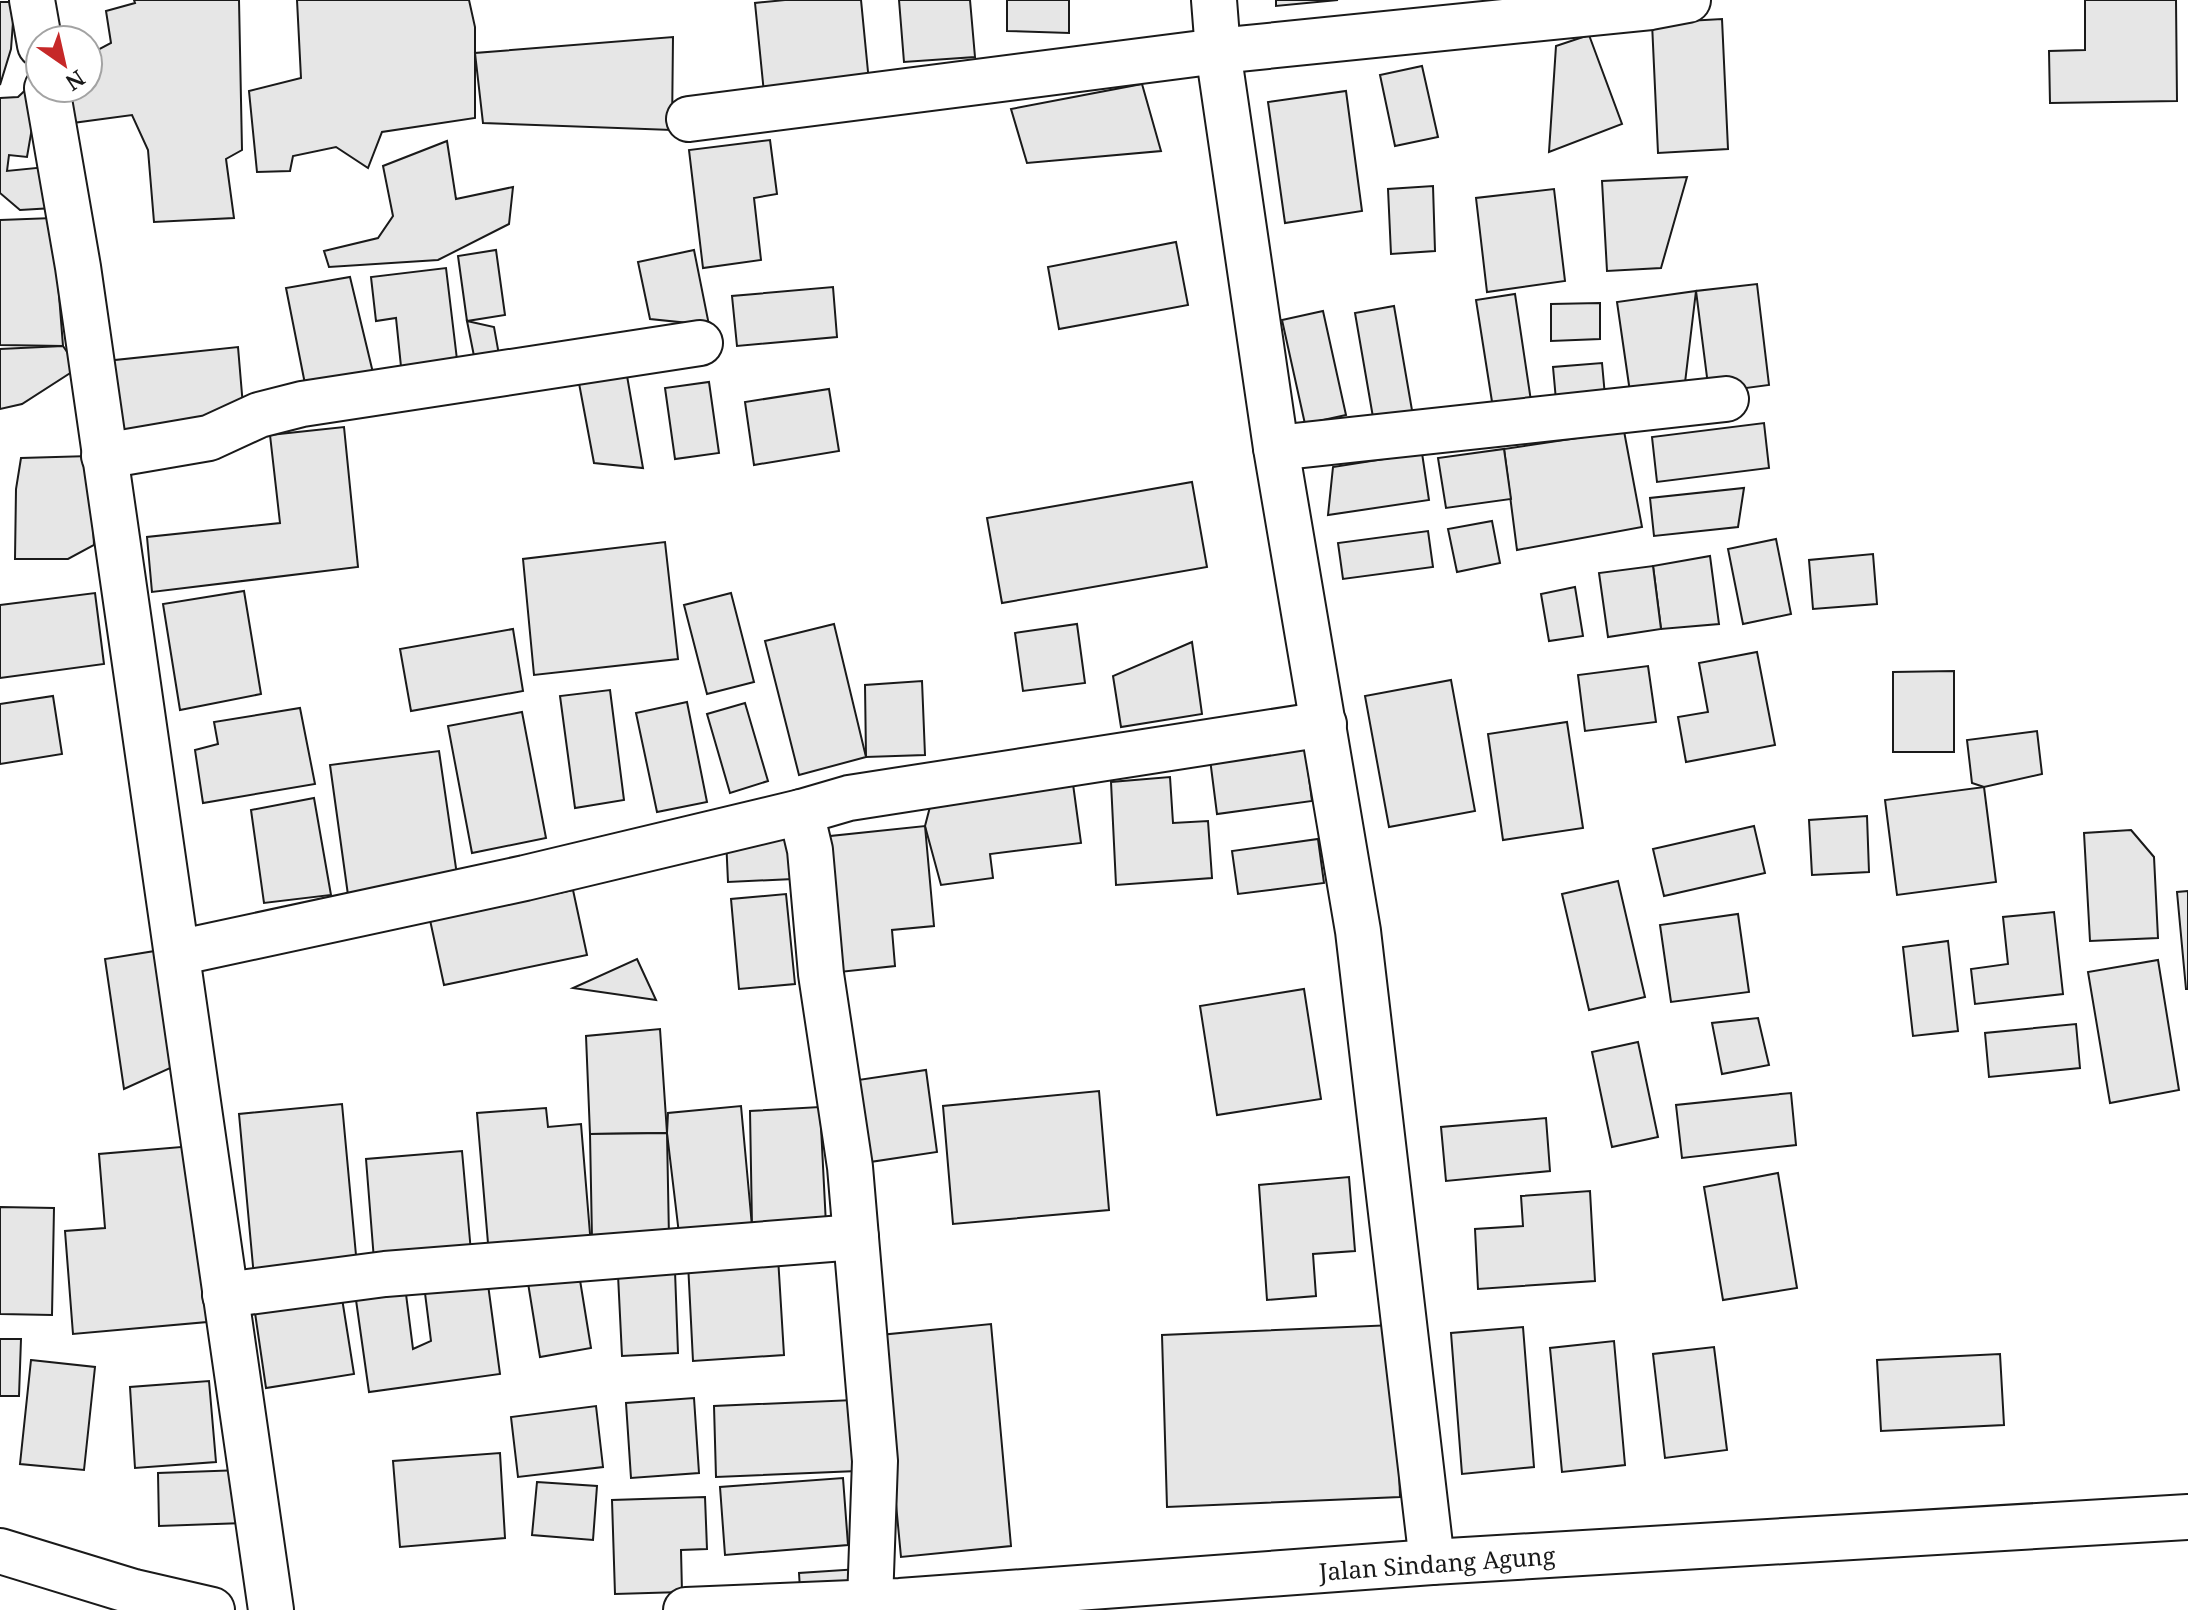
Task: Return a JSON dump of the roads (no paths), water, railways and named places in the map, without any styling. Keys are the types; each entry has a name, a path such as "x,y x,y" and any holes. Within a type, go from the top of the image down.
{"street":[{"path":"32,0 36,24"},
{"path":"1214,0 1218,51 1276,448 1358,931 1432,1562"},
{"path":"689,119 1218,51 1663,2"},
{"path":"50,104 78,267 271,1610"},
{"path":"104,456 209,438 259,415 302,404 700,343"},
{"path":"1276,448 1726,399"},
{"path":"177,953 525,878 849,798 1324,724"},
{"path":"801,812 810,850 821,974 850,1167 890,1604"},
{"path":"225,1295 385,1274 856,1237"},
{"name":"Jalan Sindang Agung","path":"686,1610 890,1604 1432,1562 2188,1517"},
{"path":"0,1551 134,1592 212,1610"}]}
